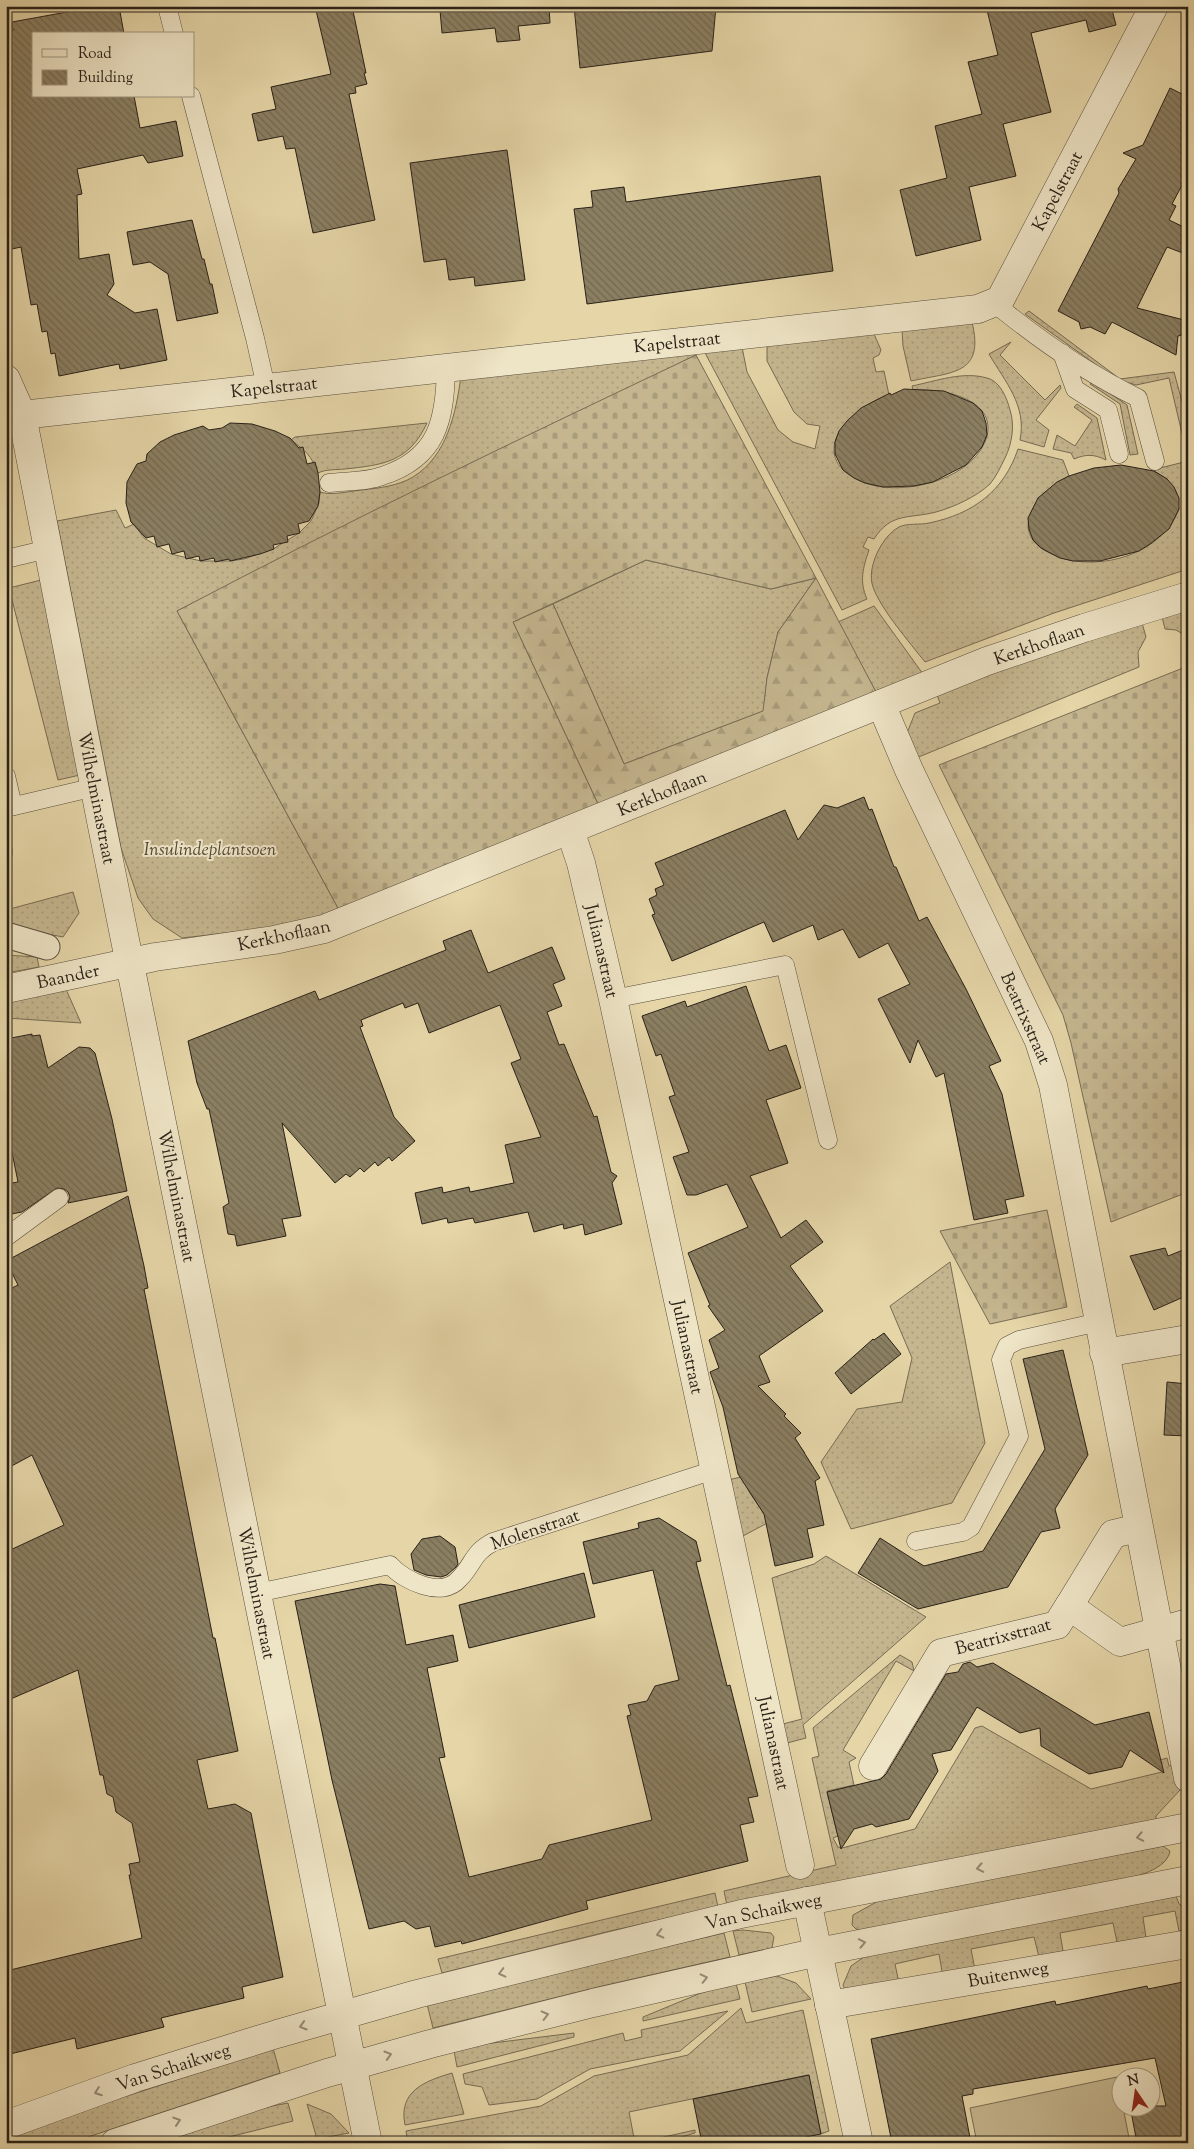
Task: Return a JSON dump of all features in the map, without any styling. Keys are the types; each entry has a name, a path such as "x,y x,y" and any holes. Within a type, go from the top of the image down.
{"street":[{"name":"Kapelstraat","path":"22,415 978,309 1000,300 1154,6"},
{"name":"Wilhelminastraat","path":"6,379 22,415 342,2014"},
{"name":"Kerkhoflaan","path":"130,962 274,940 324,929 987,661 1084,628 1188,596"},
{"name":"Beatrixstraat","path":"881,704 909,770 1039,1041 1054,1085 1104,1353 1188,1778"},
{"name":"Julianastraat","path":"570,830 581,863 613,999 800,1865"},
{"name":"Baander","path":"6,935 47,946"},
{"name":"Baander","path":"6,989 130,962"},
{"path":"1104,1353 1188,1339"},
{"name":"Beatrixstraat","path":"873,1766 941,1653 1057,1625 1113,1534 1138,1528"},
{"name":"Beatrixstraat","path":"1069,1606 1120,1642 1188,1623"},
{"name":"Van Schaikweg","path":"6,2125 135,2078 342,2014 417,1994 741,1914 1188,1828"},
{"path":"115,2143 352,2066 430,2044 593,2003 818,1952 1188,1880"},
{"path":"807,1901 859,2143"},
{"name":"Buitenweg","path":"829,2005 1188,1944"},
{"path":"342,2014 368,2143"}],"lane":[{"path":"167,6 174,32"},
{"path":"192,98 255,338 266,388"},
{"path":"994,303 1102,380 1138,398 1155,461"},
{"path":"1062,353 1075,389 1108,410 1119,454"},
{"path":"329,483 381,477 406,466 420,456 439,430 446,401 446,368"},
{"path":"6,558 48,549"},
{"path":"6,776 10,807 95,787"},
{"path":"613,999 785,965 828,1140"},
{"path":"6,1236 59,1198"},
{"path":"916,1541 964,1532 971,1527 1019,1436 1002,1360 1007,1346 1020,1340 1099,1322"},
{"name":"Molenstraat","path":"257,1593 390,1565 399,1575 413,1583 430,1588 451,1585 459,1580 480,1549 493,1542 714,1470"}],"green space":[{"path":"1029,311 1120,379 1174,372 1188,424 1188,459 1169,378 1136,385 1116,379 1025,314"},
{"path":"972,322 975,339 974,352 969,362 962,368 952,372 911,381 903,346 902,330"},
{"path":"874,334 881,350 879,355 873,358 876,372 884,371 889,395 874,401 860,410 839,433 834,446 835,458 844,470 860,481 875,486 911,487 930,483 948,476 964,467 976,456 985,442 988,427 985,415 977,406 953,394 939,391 913,390 912,386 940,379 978,376 996,383 1005,395 1009,405 1012,416 1012,434 1007,453 1000,468 990,484 984,489 964,501 943,510 894,520 880,530 874,539 868,537 863,547 869,550 863,574 863,586 867,599 842,610 704,351 742,347 747,372 778,430 793,442 815,449 820,426 807,424 794,412 767,361 767,345"},
{"path":"1011,342 1000,355 1045,400 1060,385 1061,388 1036,420 1049,430 1044,447 1020,440 1021,427 1017,405 1008,384 989,354"},
{"name":"Insulindeplantsoen","path":"696,352 696,355 177,611 339,910 309,920 278,927 182,938 153,919 138,898 121,848 57,521 116,510 125,528 134,524 144,538 171,554 201,561 244,559 273,549 299,533 311,521 319,503 320,492 335,493 388,486 401,483 425,468 442,446 448,432 453,419 461,376"},
{"path":"696,355 816,578 771,589 646,560 513,622 598,804 339,910 177,611 435,480"},
{"path":"1093,382 1127,405 1138,454 1130,455 1120,404 1090,384"},
{"path":"1077,404 1097,418 1106,460 1090,455 1074,459 1071,453 1053,449 1057,435 1075,446 1092,420 1074,407"},
{"path":"427,423 412,446 403,454 393,459 371,466 328,470 318,473 308,454 291,440 295,437"},
{"path":"1018,449 1063,460 1069,476 1044,494 1035,505 1030,516 1028,528 1032,539 1042,549 1059,557 1076,561 1112,560 1129,555 1160,537 1171,524 1179,509 1167,479 1154,471 1188,461 1188,569 1054,613 925,662 882,605 873,587 871,579 877,553 881,545 899,527 945,519 973,507 985,498 1004,477"},
{"path":"646,560 771,589 816,578 778,632 767,678 764,711 624,764 553,604"},
{"path":"816,578 876,692 598,804 513,622 553,604 624,764 763,711 767,678 778,632"},
{"path":"41,580 80,775 58,780 9,588"},
{"path":"874,606 923,674 876,692 838,622"},
{"path":"1188,610 1188,637 1176,630 1165,629 1162,617"},
{"path":"1142,623 1146,637 1138,652 1139,667 921,756 917,757 905,738 915,713 940,703 937,695 1012,666"},
{"path":"1188,666 1188,1192 1111,1222 1063,1015 939,765"},
{"path":"6,838 11,845 12,856 6,867"},
{"path":"73,892 79,913 63,937 6,926 6,910"},
{"path":"6,955 37,957 39,967 6,973"},
{"path":"65,987 81,1023 6,1018 6,999"},
{"path":"1047,1210 1067,1307 990,1324 940,1231"},
{"path":"950,1262 985,1443 952,1503 851,1529 821,1462 857,1409 902,1402 912,1358 890,1306"},
{"path":"797,1442 805,1453 748,1490 764,1514 810,1484 775,1519 741,1537 728,1480 758,1473"},
{"path":"826,1556 926,1617 803,1725 806,1738 787,1743 783,1724 802,1719 772,1578 814,1564"},
{"path":"900,1655 912,1662 914,1671 896,1661 843,1750 856,1758 849,1762 854,1785 827,1791 838,1836 833,1838 838,1847 842,1848 915,1829 975,1728 982,1726 1091,1789 1162,1772 1160,1760 1167,1758 1169,1766 1175,1765 1180,1790 1156,1816 1156,1820 727,1906 724,1891 836,1865 812,1758 819,1756 813,1728"},
{"path":"1163,1846 1170,1851 1165,1861 1149,1871 1133,1877 861,1930 856,1929 852,1925 853,1915 880,1900"},
{"path":"715,1893 718,1907 610,1931 442,1973 438,1959"},
{"path":"1176,1896 1179,1904 1188,1910 1188,1930 1179,1931 1175,1911 1143,1917 1146,1938 1117,1942 1113,1923 1060,1933 1063,1951 1039,1957 1034,1937 971,1949 975,1970 943,1977 939,1954 895,1964 899,1983 845,1990 843,1985 851,1966 867,1955"},
{"path":"743,1930 771,1933 774,1937 772,1948 739,1955 733,1931"},
{"path":"724,1933 730,1957 602,1986 433,2028 427,2004"},
{"path":"777,1976 796,1983 811,1999 752,2012 745,1982"},
{"path":"736,1983 740,1999 643,2021 643,2017 701,1993"},
{"path":"741,2008 746,2023 803,2010 829,2131 821,2134 808,2075 629,2112 635,2143 408,2143 406,2131 541,2106 594,2076 688,2055"},
{"path":"728,2011 680,2051 590,2069 537,2099 489,2105 482,2087 465,2084 463,2074 623,2033 625,2041 642,2037 641,2030"},
{"path":"574,2033 574,2037 457,2067 454,2051 476,2045"},
{"path":"273,2048 280,2073 70,2143 6,2143 6,2140 103,2104"},
{"path":"452,2073 464,2114 405,2125 404,2113 406,2104 416,2089 432,2080"},
{"path":"1112,2078 1112,2116 1125,2116 1130,2143 977,2143 970,2108"},
{"path":"288,2103 293,2121 225,2138 226,2143 167,2143 167,2141 227,2119"},
{"path":"307,2104 331,2114 349,2133 317,2139"},
{"path":"695,2130 695,2133 661,2143 637,2143"}],"building":[{"path":"100,6 119,6 124,32 32,32 32,98 134,98 140,128 176,121 183,156 148,163 143,155 77,169 82,194 77,195 79,259 109,254 114,284 107,295 135,313 157,309 167,360 120,369 119,364 59,376 55,353 51,354 47,331 42,332 37,304 31,305 21,247 12,249 6,219 6,35 13,31 12,22"},
{"path":"315,6 352,6 367,84 355,87 356,93 349,94 375,220 313,233 295,148 286,149 283,136 258,141 252,114 276,109 271,87 331,74"},
{"path":"493,6 549,6 550,23 518,26 520,40 497,42 495,28 442,33 440,10"},
{"path":"574,6 716,6 712,51 580,68"},
{"path":"986,6 1111,6 1116,25 1089,32 1086,20 1031,33 1051,112 1003,124 1016,176 969,187 981,240 916,256 900,190 947,178 935,126 982,114 968,62 998,55"},
{"path":"1170,88 1188,97 1188,174 1172,204 1176,206 1169,220 1188,229 1188,255 1167,247 1137,308 1188,321 1188,333 1178,336 1176,355 1112,322 1105,334 1090,327 1081,329 1079,322 1058,311 1119,193 1118,189 1136,159 1123,153 1143,145"},
{"path":"507,150 525,280 475,286 474,277 449,280 446,259 424,262 410,163"},
{"path":"820,176 833,271 587,304 574,209 593,207 591,191 624,187 626,202"},
{"path":"192,220 202,259 204,259 210,284 212,284 218,313 177,321 168,274 150,262 133,265 127,232"},
{"path":"904,389 944,391 973,403 982,411 986,423 987,435 982,447 966,465 933,482 914,486 883,487 865,483 854,478 843,470 835,454 835,442 839,431 861,408 890,393 891,395"},
{"path":"230,423 252,424 275,431 290,438 299,448 303,447 307,464 315,462 318,473 320,492 318,506 309,521 298,524 300,533 287,536 288,542 273,545 274,549 260,554 230,561 229,559 215,562 214,558 200,561 199,556 186,559 184,551 172,554 169,544 157,547 154,536 146,538 131,522 126,503 127,482 137,464 146,461 147,454 160,442 174,435 203,426 209,430 222,428"},
{"path":"1121,465 1154,471 1167,479 1174,487 1179,498 1179,509 1169,529 1139,551 1100,561 1073,561 1060,558 1041,548 1033,540 1028,518 1038,498 1057,482 1069,476 1094,468"},
{"path":"864,797 869,810 872,809 894,867 896,867 919,921 927,917 966,989 1001,1061 989,1066 1002,1094 1024,1196 1005,1200 1008,1213 974,1220 944,1073 936,1077 918,1040 910,1063 878,999 910,984 888,943 859,958 843,929 818,940 813,925 773,942 764,922 672,961 652,915 655,914 649,899 657,895 655,889 664,885 655,863 785,810 798,840 824,805 837,808"},
{"path":"471,930 488,973 552,947 565,979 553,984 562,1006 547,1012 559,1045 564,1044 594,1117 597,1116 611,1172 617,1176 612,1183 622,1224 585,1235 583,1224 564,1229 563,1224 534,1232 528,1212 475,1223 473,1218 448,1223 447,1218 422,1224 415,1193 442,1187 443,1193 469,1187 470,1192 514,1183 505,1145 541,1137 511,1063 521,1059 500,1005 429,1033 418,1003 405,1008 403,1003 361,1020 363,1026 360,1027 394,1117 415,1141 392,1161 389,1157 378,1166 375,1162 364,1172 360,1168 350,1177 346,1174 335,1183 282,1123 301,1216 282,1219 286,1236 237,1246 235,1235 228,1234 223,1207 229,1203 209,1109 207,1109 197,1083 188,1041 315,991 319,1000 446,950 443,941"},
{"path":"746,986 769,1051 786,1045 801,1088 766,1100 788,1163 750,1176 781,1238 806,1220 823,1242 790,1266 823,1311 759,1356 770,1382 758,1386 786,1414 784,1416 801,1433 795,1438 820,1478 815,1481 824,1525 807,1529 813,1557 775,1566 764,1514 738,1474 723,1407 710,1372 719,1368 709,1340 725,1330 708,1306 710,1305 688,1253 748,1227 727,1184 696,1195 687,1195 673,1157 689,1152 669,1097 675,1095 661,1054 656,1056 642,1016 685,1001 687,1007"},
{"path":"32,1034 32,1036 40,1035 48,1068 79,1047 90,1048 95,1053 112,1119 127,1191 68,1203 70,1197 68,1192 57,1188 22,1212 6,1215 6,1184 18,1182 6,1123 6,1039"},
{"path":"128,1196 144,1266 148,1288 144,1289 213,1638 215,1638 238,1751 197,1760 208,1809 235,1804 251,1813 283,1977 242,1987 244,1998 161,2018 164,2027 77,2049 75,2038 6,2055 6,1971 142,1938 129,1875 131,1875 129,1864 140,1862 132,1823 116,1812 113,1797 107,1794 103,1775 100,1775 78,1670 6,1701 6,1552 64,1525 32,1455 6,1469 6,1291 18,1285 6,1261"},
{"path":"1165,1248 1168,1256 1188,1248 1188,1295 1154,1310 1130,1256"},
{"path":"884,1333 901,1354 851,1394 835,1373 873,1339"},
{"path":"1063,1350 1088,1455 1055,1509 1060,1528 1041,1532 1008,1587 918,1609 858,1573 880,1538 924,1566 983,1551 1045,1449 1023,1359"},
{"path":"1167,1382 1188,1384 1188,1436 1164,1435"},
{"path":"659,1518 696,1541 701,1561 696,1562 727,1686 730,1685 758,1796 748,1798 754,1822 740,1825 748,1861 586,1901 588,1909 462,1944 461,1941 435,1947 430,1926 416,1929 404,1921 369,1929 332,1780 295,1601 380,1584 395,1586 406,1645 453,1635 458,1661 427,1668 445,1757 439,1758 469,1877 542,1859 549,1845 652,1820 627,1716 631,1715 628,1705 647,1701 655,1686 679,1680 653,1570 593,1584 583,1542 639,1528 638,1523"},
{"path":"440,1536 455,1547 458,1564 456,1567 447,1575 441,1577 426,1575 414,1570 411,1554 422,1539"},
{"path":"584,1573 595,1617 469,1648 459,1605"},
{"path":"970,1662 977,1667 993,1663 1095,1725 1149,1712 1164,1773 1130,1750 1122,1767 1089,1774 1041,1746 1040,1728 1020,1733 977,1707 951,1750 932,1754 938,1771 909,1819 876,1827 872,1824 854,1829 841,1849 827,1792 881,1779 886,1774 946,1674 958,1672 963,1664"},
{"path":"1188,1981 1188,2143 1137,2143 1132,2116 1162,2116 1162,2106 1166,2106 1162,2089 1162,2066 1157,2066 1155,2058 973,2089 973,2094 962,2096 971,2143 892,2143 871,2039 1055,2001 1056,2005 1147,1986 1148,1989"},
{"path":"809,2075 821,2134 776,2143 702,2143 693,2099"}]}
